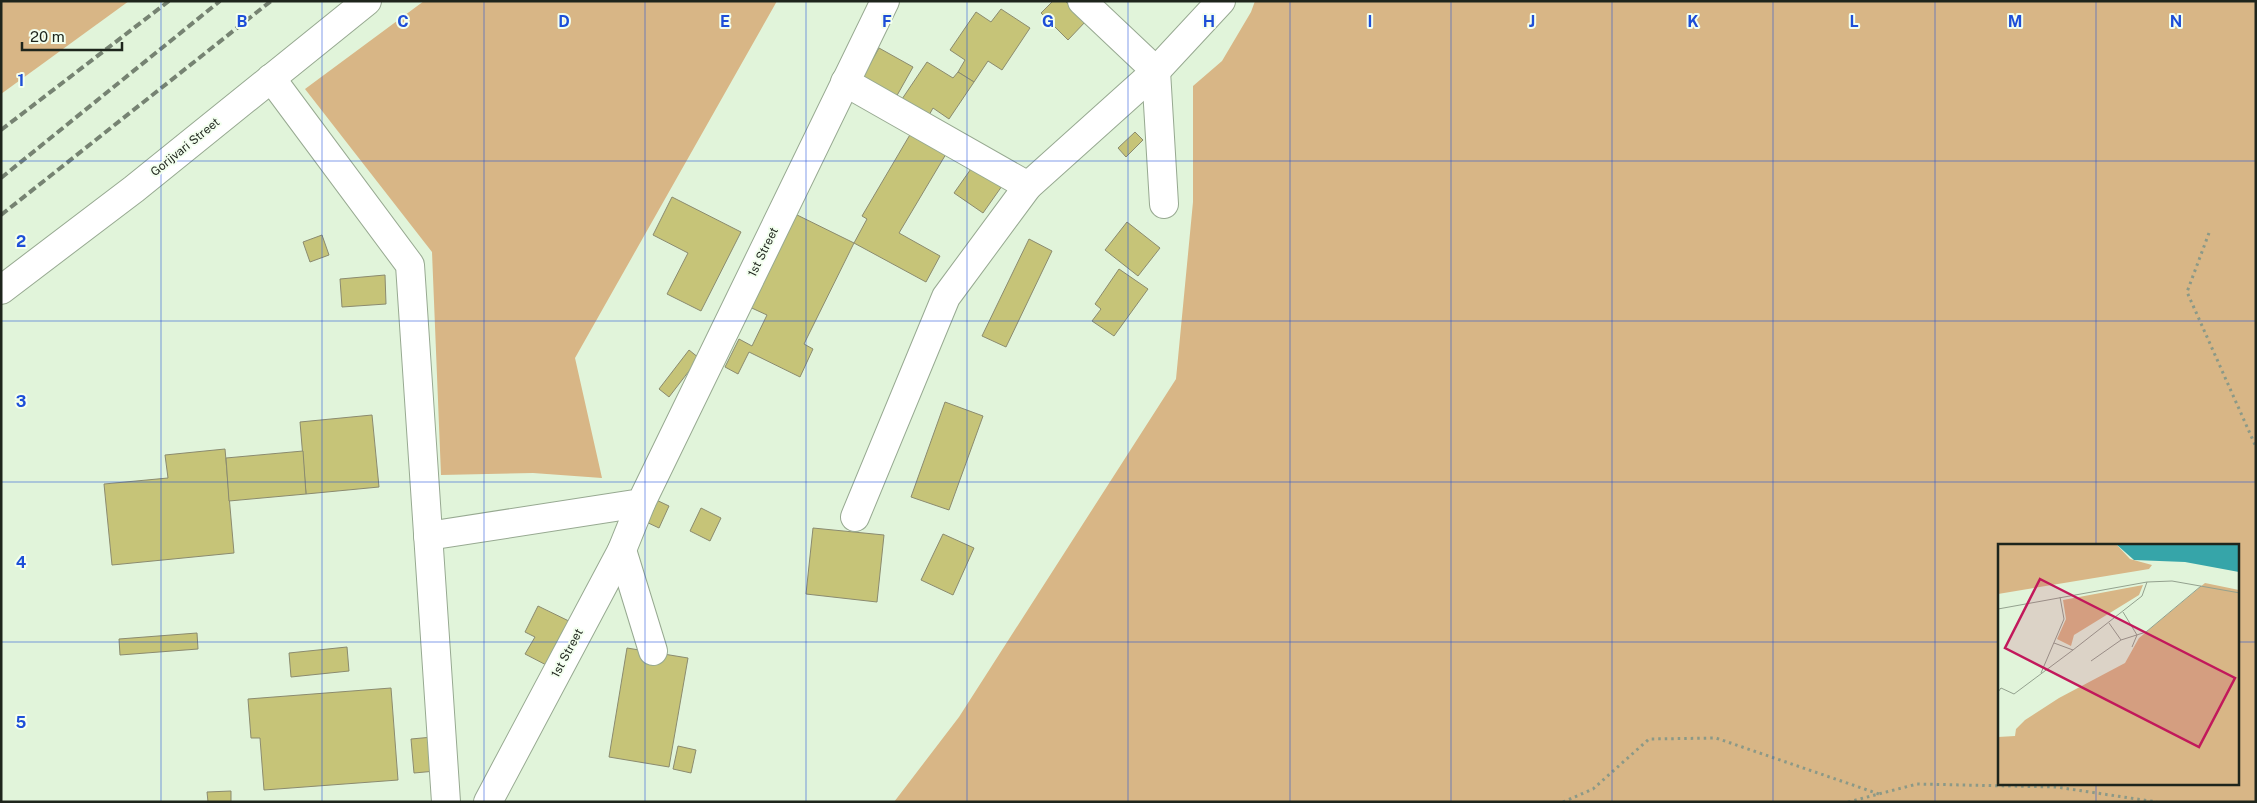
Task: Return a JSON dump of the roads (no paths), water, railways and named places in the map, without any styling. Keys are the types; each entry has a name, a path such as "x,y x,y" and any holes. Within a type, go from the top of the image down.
{"street":[{"name":"Gorijvari Street","path":"1,290 134,189 367,1"},
{"name":"1st Street","path":"488,802 622,550 641,503 885,1"},
{"path":"1082,1 1156,71 1164,204"},
{"path":"855,517 946,297 1028,186 1156,71 1221,1"},
{"path":"272,78 410,265 446,802"},
{"path":"845,82 1028,186"},
{"path":"428,536 641,503"},
{"path":"622,550 654,651"}],"railway":[{"path":"1,130 169,1"},
{"path":"1,178 220,1"},
{"path":"1,215 271,1"}]}
